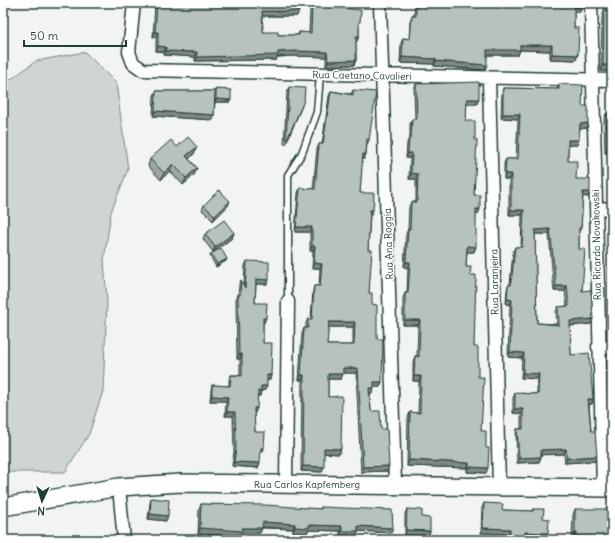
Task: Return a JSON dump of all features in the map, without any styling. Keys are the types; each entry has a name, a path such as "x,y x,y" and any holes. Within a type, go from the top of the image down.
{"street":[{"name":"Rua Caetano Cavalieri","path":"134,3 129,52 133,64 143,70 612,80"},
{"name":"Rua Ana Roggia","path":"380,3 395,484"},
{"name":"Rua Ricardo Novakowski","path":"591,3 598,348 607,488"},
{"name":"Rua Laranjeira","path":"489,78 500,486"},
{"path":"596,208 612,209"},
{"path":"286,483 288,301"},
{"path":"598,348 612,348"},
{"name":"Rua Carlos Kapfemberg","path":"3,507 119,487 180,483 395,484 607,488"},
{"path":"119,487 124,540"}],"lane":[{"path":"288,301 288,175 302,153 317,112 320,74"}],"shaded area":[{"path":"85,52 116,83 128,169 111,212 104,260 107,302 103,391 89,434 65,472 3,472 3,85 36,61"}],"building":[{"path":"157,3 300,3 299,11 262,11 263,32 278,32 278,35 299,35 299,32 311,33 312,5 361,10 359,36 356,36 356,60 328,61 327,52 296,51 278,52 278,55 197,57 197,52 166,51 166,47 158,46 158,32 155,32"},
{"path":"416,3 582,3 582,7 574,7 574,28 579,28 578,55 552,54 552,45 520,45 520,50 487,50 487,65 402,57 403,38 410,39 412,16 416,16"},
{"path":"607,3 612,3 612,65 603,65 604,11 606,11"},
{"path":"479,82 479,99 467,99 466,121 475,121 475,140 477,140 474,195 480,195 480,209 476,209 476,247 467,246 466,267 471,267 470,275 476,275 474,347 478,347 478,377 484,377 481,431 486,431 486,448 489,448 488,468 469,467 469,463 409,460 410,412 420,413 421,376 414,376 415,356 419,357 420,320 405,320 405,293 408,293 410,262 406,262 408,229 410,229 411,202 417,202 418,174 411,173 412,153 408,153 409,138 411,138 412,119 417,119 416,84"},
{"path":"559,84 583,85 582,106 588,106 588,123 580,124 579,140 568,140 568,161 577,161 576,179 590,179 590,192 583,192 581,228 579,228 579,249 585,249 582,291 591,290 593,319 570,321 571,355 589,353 593,399 588,399 591,431 595,431 597,456 567,458 566,449 541,450 541,457 519,458 517,429 523,429 523,409 515,409 515,393 538,394 539,374 523,373 524,353 510,352 512,300 507,299 508,285 511,285 515,247 522,247 524,210 511,210 511,174 505,174 506,159 518,159 520,114 503,114 503,88 559,89","holes":["550,229 556,286 567,286 569,306 558,307 559,325 537,323 535,230"]},
{"path":"289,87 305,88 304,101 286,139"},
{"path":"216,89 231,90 231,100 216,99"},
{"path":"353,90 376,92 369,140 367,139 366,154 363,154 360,193 374,193 373,210 370,210 368,250 372,250 369,293 372,293 372,304 377,305 377,339 383,339 382,382 374,382 374,388 369,388 371,411 380,411 381,429 387,429 389,466 363,467 358,368 343,368 343,374 328,374 328,397 342,396 341,449 324,448 324,467 303,466 304,375 301,375 304,328 308,328 308,319 312,319 314,286 320,286 322,264 314,263 315,246 312,246 312,227 296,227 300,188 315,189 319,144 323,144 331,91 353,95","holes":["329,322 355,322 354,345 327,345"]},
{"path":"156,91 215,91 214,115 155,111"},
{"path":"606,114 612,114 612,148 607,148"},
{"path":"188,137 197,147 186,156 197,168 186,178 173,164 164,173 150,159 171,140 177,147"},
{"path":"219,190 230,201 215,216 204,205"},
{"path":"224,220 234,233 215,247 205,234"},
{"path":"221,248 227,259 217,264 211,254"},
{"path":"247,261 269,262 269,280 256,279 255,303 267,303 266,318 263,318 263,343 272,343 271,375 267,375 267,386 261,386 261,391 258,391 257,408 254,408 255,432 265,432 264,448 261,448 260,463 234,462 236,448 235,412 227,412 228,397 212,396 212,385 230,386 231,375 242,376 242,354 239,354 238,295 240,295 241,280 245,288"},
{"path":"151,498 169,500 168,516 150,514"},
{"path":"484,503 503,504 502,510 533,511 533,509 544,509 543,518 549,519 548,533 525,532 525,536 510,535 510,529 483,528"},
{"path":"201,504 265,505 321,509 321,507 392,510 393,528 358,526 358,531 342,531 342,526 309,525 309,528 295,527 295,524 263,522 262,528 242,528 242,531 200,528"},
{"path":"407,509 422,510 422,517 430,518 430,531 406,530"},
{"path":"575,509 612,509 612,540 576,540 577,532 575,532"}]}
